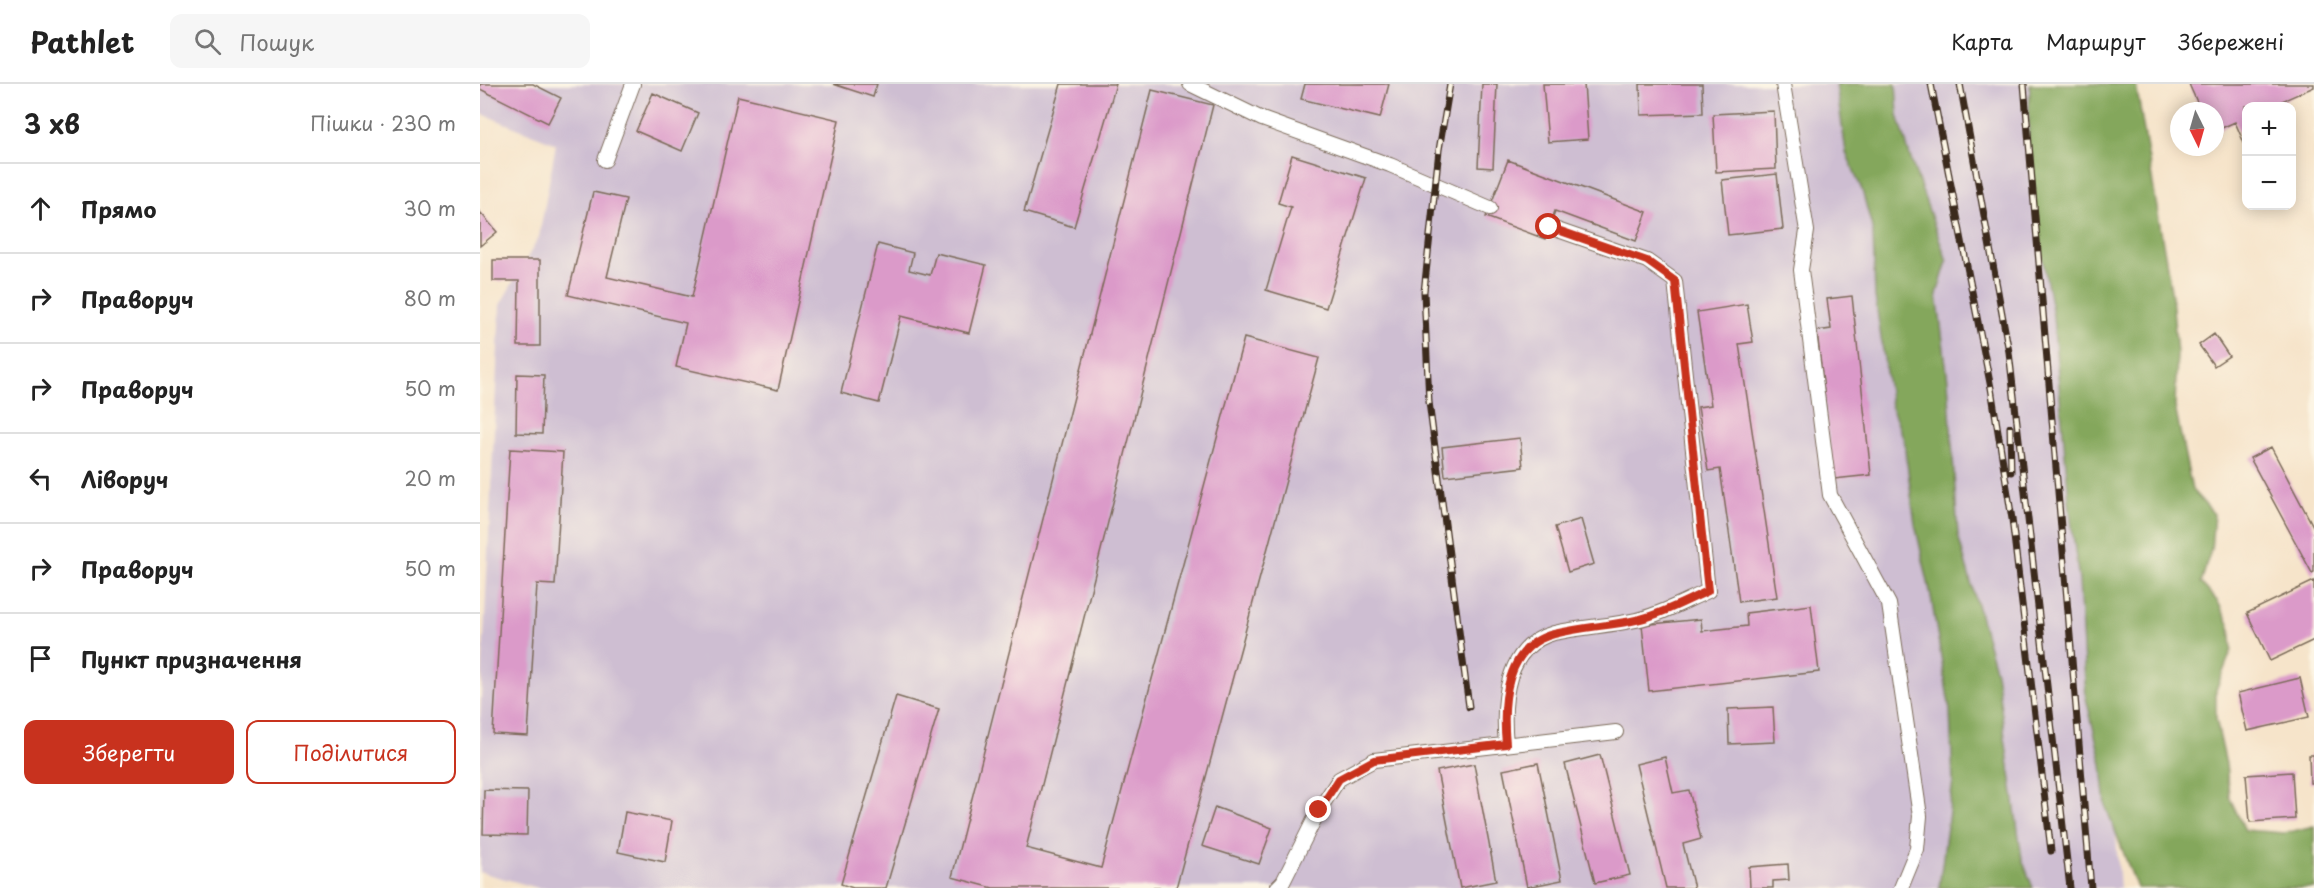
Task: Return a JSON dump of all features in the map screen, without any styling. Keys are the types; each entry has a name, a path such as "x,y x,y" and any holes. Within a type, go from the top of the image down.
{"lane":[{"path":"605,160 633,84"},
{"path":"1190,84 1262,119 1390,165 1490,208"},
{"path":"1783,84 1807,231 1801,270 1830,495 1889,604 1919,805 1917,849 1901,888"},
{"path":"1506,744 1503,713 1510,676 1524,649 1552,634 1639,620 1708,591 1675,281 1647,261 1549,227"},
{"path":"1277,888 1283,882 1319,810 1339,779 1374,760 1616,732"}],"shaded area":[{"path":"480,84 2058,84 2120,888 538,888 480,872 480,719 500,305 539,237 556,144 480,113"}],"green space":[{"path":"1836,84 1896,84 1898,115 1912,163 1947,261 1937,294 1948,381 1958,536 1996,673 2022,859 2033,888 1939,888 1953,781 1950,710 1930,591 1915,524 1904,440 1891,406 1875,296 1873,231 1862,190 1846,152"},
{"path":"2030,84 2136,84 2172,296 2177,354 2175,407 2192,490 2214,514 2211,550 2201,583 2218,602 2230,626 2232,649 2216,690 2216,719 2226,764 2229,796 2245,830 2284,833 2314,826 2314,888 2137,888 2106,807 2102,764 2086,698 2079,581 2070,511 2053,316 2033,201 2028,146"}],"building":[{"path":"480,84 533,84 561,98 548,123 480,89"},
{"path":"833,84 877,84 873,97"},
{"path":"1061,84 1116,84 1074,227 1024,212"},
{"path":"1305,84 1389,84 1380,118 1301,99"},
{"path":"1482,84 1497,84 1493,168 1478,167"},
{"path":"1543,84 1584,84 1588,139 1548,142"},
{"path":"1640,84 1702,84 1703,113 1641,115"},
{"path":"2189,84 2314,84 2314,87 2280,102 2242,102 2242,138 2235,122 2224,127 2224,102 2197,102"},
{"path":"1152,90 1213,105 1026,848 1101,868 1244,338 1319,358 1176,888 993,888 952,877"},
{"path":"653,93 698,113 682,151 636,131"},
{"path":"738,96 839,120 778,390 676,367 686,323 568,295 593,192 626,199 607,277 692,297"},
{"path":"1774,111 1776,169 1716,172 1713,114"},
{"path":"1292,155 1366,178 1326,308 1266,290 1291,207 1278,203"},
{"path":"1508,160 1647,212 1636,241 1555,211 1545,239 1486,217"},
{"path":"1777,174 1783,229 1728,235 1722,180"},
{"path":"480,212 497,232 480,246"},
{"path":"878,244 913,253 909,270 930,275 936,253 986,265 969,333 901,316 879,403 841,393"},
{"path":"493,260 540,260 540,346 518,346 519,281 493,281"},
{"path":"1852,296 1871,475 1834,479 1817,331 1831,329 1827,299"},
{"path":"1747,304 1753,342 1739,344 1777,597 1739,602 1720,469 1708,471 1698,407 1711,405 1697,312"},
{"path":"2214,334 2229,356 2214,366 2199,345"},
{"path":"517,374 544,375 542,434 516,433"},
{"path":"1520,438 1523,467 1445,476 1442,447"},
{"path":"2271,447 2314,528 2314,572 2312,573 2250,458"},
{"path":"510,449 563,452 555,585 537,584 528,736 493,734"},
{"path":"1581,519 1594,564 1568,572 1555,527"},
{"path":"2314,581 2314,640 2270,661 2247,613"},
{"path":"1811,605 1819,672 1649,691 1642,625 1701,619 1702,631 1747,626 1746,613"},
{"path":"2300,678 2309,717 2247,731 2238,693"},
{"path":"896,696 939,709 886,888 853,888 841,884"},
{"path":"1773,707 1775,742 1729,744 1728,709"},
{"path":"1600,755 1630,875 1595,883 1565,764"},
{"path":"2309,755 2314,755 2314,783 2310,783"},
{"path":"1665,757 1673,793 1689,790 1701,839 1683,844 1694,888 1666,888 1636,764"},
{"path":"1538,763 1562,880 1527,887 1503,770"},
{"path":"1474,764 1496,881 1460,888 1437,771"},
{"path":"2292,772 2295,819 2250,822 2246,775"},
{"path":"484,790 528,791 527,835 483,834"},
{"path":"1215,807 1272,828 1259,864 1202,846"},
{"path":"625,812 672,821 665,862 618,852"},
{"path":"1788,864 1789,880 1773,881 1773,888 1750,888 1749,867"}],"railway":[{"path":"1450,84 1439,150 1424,292 1429,402 1469,707"},
{"path":"1931,84 1991,388 2012,519 2051,851"},
{"path":"1960,84 2009,352 2070,888"},
{"path":"2024,84 2091,888"},
{"path":"2010,427 2011,472"}],"route":[{"path":"1319,810 1339,779 1374,760 1506,744 1503,713 1510,676 1524,649 1552,634 1639,620 1708,591 1675,281 1647,261 1549,227"}]}
